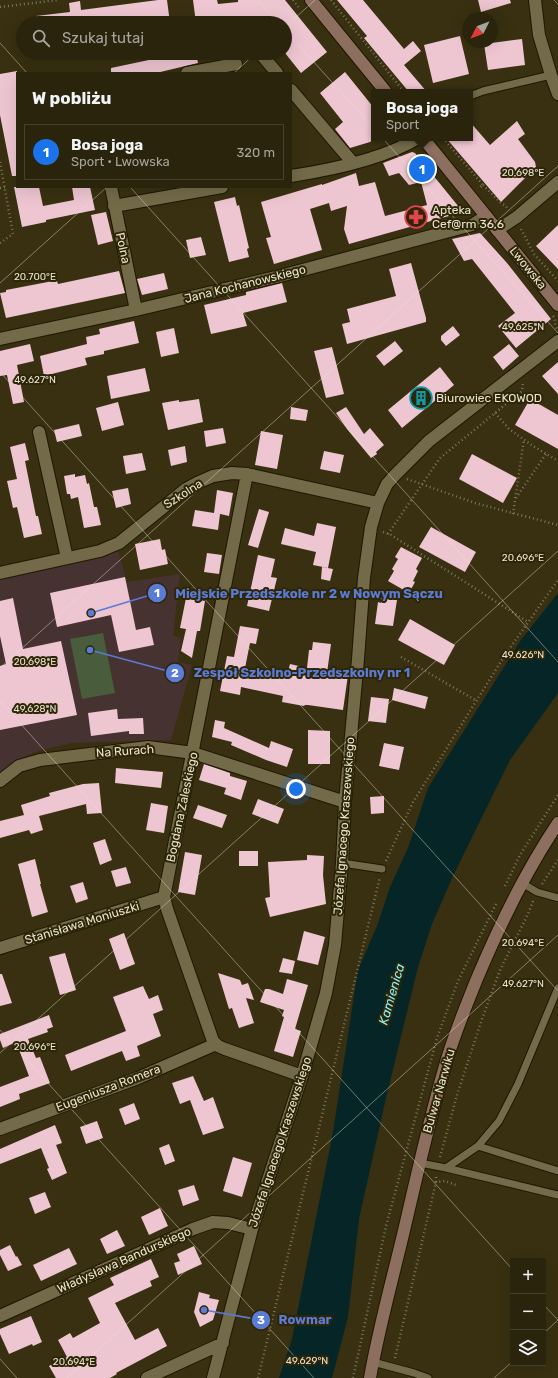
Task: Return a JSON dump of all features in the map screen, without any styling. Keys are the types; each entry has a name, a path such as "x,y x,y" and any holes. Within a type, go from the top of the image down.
{"main road":[{"path":"311,0 384,89"},
{"name":"Lwowska","path":"425,141 558,305"},
{"name":"Bulwar Narwiku","path":"370,1378 420,1163 441,1080 457,1030 487,955 544,843 558,823"}],"street":[{"path":"535,0 539,35 558,94"},
{"path":"266,60 276,72"},
{"path":"192,72 236,64"},
{"path":"292,91 353,163"},
{"path":"292,176 353,163 398,149 413,141"},
{"path":"497,230 514,219 558,182"},
{"name":"Polna","path":"110,188 136,310"},
{"path":"114,206 216,188"},
{"name":"Jana Kochanowskiego","path":"0,339 136,310 280,276 472,225 486,216"},
{"name":"Józefa Ignacego Kraszewskiego","path":"212,1378 223,1343 252,1229 302,1076 326,993 335,945 342,864 345,802 364,578 371,527 378,504 387,484 394,475 429,441 558,341"},
{"path":"39,432 67,558"},
{"name":"Szkolna","path":"0,573 100,551 118,543 180,494 197,483 213,476 232,473 247,474 378,504"},
{"name":"Bogdana Zaleskiego","path":"216,1044 213,1041 164,897 247,474"},
{"name":"Na Rurach","path":"0,781 19,766 40,760 148,747 193,753 345,802"},
{"name":"Stanisława Moniuszki","path":"0,948 164,897"},
{"path":"216,1044 225,1049 302,1076"},
{"name":"Eugeniusza Romera","path":"0,1129 138,1078 216,1044"},
{"name":"Władysława Bandurskiego","path":"0,1316 193,1229 213,1222 228,1223 252,1229"},
{"path":"147,1378 223,1343"}],"lane":[{"path":"473,95 483,91 551,75"},
{"path":"342,864 382,869"},
{"path":"522,884 537,892 558,898"},
{"path":"446,1168 478,1146 499,1121 515,1090 558,988"},
{"path":"478,1146 558,1171"},
{"path":"420,1163 558,1194"},
{"path":"373,1362 428,1378"}],"path":[{"path":"0,7 58,0"},
{"path":"331,0 402,89"},
{"path":"0,162 13,234 0,243"},
{"path":"483,185 506,206 514,219"},
{"path":"0,188 5,187"},
{"path":"522,230 534,254 558,281"},
{"path":"388,534 440,458 522,391 524,377"},
{"path":"495,413 509,429 558,461"},
{"path":"513,514 524,439"},
{"path":"515,499 546,454"},
{"path":"394,475 475,503 558,525"},
{"path":"371,527 388,534 528,622"},
{"path":"258,1378 382,869 413,802 505,655 558,580"},
{"path":"401,657 477,700"},
{"path":"392,1367 436,1182 437,1166 457,1095 500,970 528,914 537,892 558,860"},
{"path":"436,1182 445,1181 456,1185"}],"shaded area":[{"path":"118,550 127,582 180,574 173,636 181,638 178,662 192,665 171,740 72,743 41,750 19,759 0,772 0,576"}],"green space":[{"path":"103,633 115,693 82,699 70,639"}],"water":[{"name":"Kamienica","path":"558,593 558,693 510,760 453,876 432,924 418,967 386,1098 359,1219 348,1317 332,1378 279,1378 292,1339 333,1132 358,970 377,926 390,887 408,848 428,788 521,640"}],"building":[{"path":"167,0 169,16 36,16 70,12 69,3 80,1 81,10"},
{"path":"193,0 217,0 218,4 238,2 238,0 285,0 327,52 301,73 291,60 292,60 292,16 195,16"},
{"path":"337,0 363,0 404,49 413,41 421,51 404,65 424,89 406,89 364,38 367,36"},
{"path":"478,0 510,0 511,3 481,12"},
{"path":"460,36 469,74 433,83 424,45"},
{"path":"522,39 525,65 488,70 485,48 498,48 498,42"},
{"path":"149,60 197,60 198,63 160,72 111,72 111,68"},
{"path":"17,71 16,176 12,176 0,115 0,74"},
{"path":"345,72 371,104 371,141 350,148 335,129 343,122 320,93"},
{"path":"517,121 525,134 518,139 535,162 536,167 501,202 449,141 473,141 473,125 490,145"},
{"path":"412,152 415,153 463,212 349,244 344,229 347,206 331,211 329,203 310,209 322,250 274,264 266,238 271,237 261,202 322,185 356,173 359,186 375,182 385,216 427,205 421,182 409,185 399,173 389,176 383,163"},
{"path":"14,187 39,188 43,206 74,200 72,188 90,188 95,210 46,220 46,222 22,227"},
{"path":"235,197 237,206 239,205 249,248 247,249 249,257 229,262 214,202"},
{"path":"106,212 113,241 98,245 91,215"},
{"path":"558,225 558,269 536,246"},
{"path":"480,233 507,263 551,319 516,348 498,326 515,313 472,259 464,261 452,239"},
{"path":"201,237 206,255 190,258 186,240"},
{"path":"411,263 426,322 347,344 342,324 350,322 347,309 396,296 389,269"},
{"path":"119,271 125,293 6,318 0,293 6,292 6,290 53,281 57,281 58,284"},
{"path":"164,273 168,289 142,295 137,279"},
{"path":"282,283 287,302 243,313 247,326 211,334 204,305 246,295 246,292"},
{"path":"134,321 139,343 104,351 104,354 85,358 87,365 44,376 40,356 87,344 86,337 100,334 99,329"},
{"path":"453,326 460,335 446,346 441,340 441,336"},
{"path":"174,328 179,353 161,357 156,332"},
{"path":"395,341 403,351 384,366 376,356"},
{"path":"30,344 34,361 17,365 24,402 13,404 7,375 0,376 0,351"},
{"path":"509,344 519,356 503,370 493,357"},
{"path":"332,347 344,394 326,398 314,351"},
{"path":"558,362 558,394 542,376"},
{"name":"Biurowiec EKOWOD","path":"440,367 454,385 402,428 388,410"},
{"path":"145,368 150,391 111,399 107,376"},
{"path":"199,399 203,422 168,430 162,403"},
{"path":"530,399 558,415 558,449 515,425"},
{"path":"118,402 124,425 102,431 96,408"},
{"path":"291,407 308,410 306,421 290,419"},
{"path":"346,407 364,434 370,428 384,445 376,452 377,454 371,458 336,413"},
{"path":"79,424 82,436 57,442 54,430"},
{"path":"223,428 226,443 206,447 204,431"},
{"path":"261,431 283,435 277,469 255,465"},
{"path":"25,443 29,460 25,461 36,516 38,516 42,534 24,538 17,507 13,508 7,481 17,479 10,447"},
{"path":"185,446 187,462 171,466 168,450"},
{"path":"324,451 344,455 340,473 320,469"},
{"path":"142,453 146,470 126,474 123,456"},
{"path":"472,454 517,478 503,503 459,479"},
{"path":"75,474 75,477 85,475 87,484 89,483 94,507 97,507 101,525 84,528 78,497 71,499 70,494 67,494 64,476"},
{"path":"128,488 131,504 116,508 112,491"},
{"path":"217,490 233,493 229,516 216,513 220,514 218,530 192,526 195,510 214,513"},
{"path":"259,509 269,512 258,548 248,545"},
{"path":"317,523 336,527 328,568 313,565 316,552 281,544 285,528 314,536"},
{"path":"431,527 476,552 465,572 419,547"},
{"path":"160,539 162,550 165,549 168,564 140,570 135,544"},
{"path":"401,547 422,558 416,569 418,571 413,581 415,582 409,593 388,581 394,571 392,569 398,559 395,557"},
{"path":"207,553 222,555 219,574 204,572"},
{"path":"258,555 275,559 271,577 277,578 269,611 247,606"},
{"path":"322,567 333,569 330,581 321,579"},
{"path":"125,577 136,630 150,627 154,645 119,652 111,615 57,627 50,593"},
{"path":"13,598 23,649 61,641 77,715 0,730 0,666 6,664 0,636 0,601"},
{"path":"186,598 205,601 200,631 197,631 192,658 181,651 186,629 180,628"},
{"path":"381,598 397,600 393,626 375,624 378,602 381,603"},
{"path":"410,619 455,645 444,665 398,640"},
{"path":"240,626 259,629 256,644 250,643 245,668 275,675 275,672 287,675 290,664 307,668 309,650 312,650 313,642 331,644 327,673 348,675 343,710 282,702 283,696 241,687 240,695 220,691 227,656 234,657"},
{"path":"394,688 428,697 425,709 392,700"},
{"path":"371,697 389,699 386,723 368,721"},
{"path":"117,709 118,719 143,718 144,734 129,734 129,731 91,736 88,713"},
{"path":"215,720 225,722 224,728 269,748 271,741 293,749 287,767 231,745 232,742 212,737"},
{"path":"308,730 330,731 330,764 308,764"},
{"path":"384,743 404,747 399,770 379,766"},
{"path":"204,764 230,773 230,776 247,781 241,800 224,794 226,788 199,780"},
{"path":"116,768 163,772 161,788 115,783"},
{"path":"99,783 102,813 87,814 86,804 39,816 43,830 31,834 29,830 0,838 0,821 24,815 21,805 50,796 49,793 83,784"},
{"path":"384,796 384,813 371,814 370,797"},
{"path":"258,799 284,809 278,824 252,814"},
{"path":"151,803 168,806 164,833 146,830"},
{"path":"198,805 227,815 222,828 193,818"},
{"path":"105,839 112,860 100,865 93,843"},
{"path":"239,851 258,851 258,866 239,866"},
{"path":"185,852 202,855 195,895 178,892"},
{"path":"307,855 324,856 323,875 326,904 270,917 265,898 270,897 268,862 307,860"},
{"path":"35,859 48,912 32,917 18,864"},
{"path":"126,867 131,883 116,887 111,871"},
{"path":"83,882 88,899 76,903 70,886"},
{"path":"304,931 325,937 318,965 297,960"},
{"path":"124,933 135,964 120,970 109,939"},
{"path":"65,953 76,990 60,995 49,957"},
{"path":"283,958 295,961 292,974 279,972"},
{"path":"218,973 240,980 242,985 248,983 254,1000 246,998 254,1023 239,1028 232,1008 229,1009"},
{"path":"0,974 2,974 12,1003 0,1006"},
{"path":"287,979 308,985 295,1029 301,1031 293,1057 274,1051 284,1017 282,1016 284,1010 260,1002 265,989 283,994"},
{"path":"143,986 149,999 158,995 163,1010 153,1014 161,1036 137,1046 140,1056 126,1061 122,1051 71,1071 65,1055 126,1031 113,997"},
{"path":"49,1015 53,1027 47,1029 48,1032 28,1039 36,1058 40,1057 50,1083 19,1094 20,1099 0,1107 0,1087 29,1076 18,1047 16,1047 14,1043 3,1048 0,1040 0,1034"},
{"path":"193,1076 204,1101 213,1097 224,1128 203,1135 190,1100 180,1104 172,1083"},
{"path":"134,1103 140,1119 125,1125 119,1109"},
{"path":"97,1121 103,1138 86,1144 80,1127"},
{"path":"55,1125 62,1143 56,1145 67,1173 52,1180 41,1148 0,1164 0,1149"},
{"path":"169,1144 175,1161 165,1165 159,1148"},
{"path":"233,1157 252,1163 242,1197 223,1191"},
{"path":"194,1185 199,1200 183,1206 178,1190"},
{"path":"45,1192 51,1207 35,1214 29,1198"},
{"path":"160,1208 168,1226 149,1235 141,1217"},
{"path":"117,1230 125,1246 107,1254 100,1239"},
{"path":"10,1245 22,1265 8,1271 0,1255 0,1250"},
{"path":"194,1246 202,1264 178,1275 174,1263 180,1261 177,1254"},
{"path":"69,1248 77,1264 41,1281 33,1265"},
{"path":"151,1259 159,1277 150,1281 152,1286 115,1303 135,1340 158,1328 167,1346 116,1373 117,1374 110,1378 56,1378 49,1366 67,1357 58,1340 70,1333 73,1338 100,1323 88,1298 114,1285 110,1278"},
{"path":"199,1292 210,1295 209,1298 219,1300 213,1320 200,1327 194,1312"},
{"path":"31,1316 42,1342 33,1346 32,1344 9,1354 0,1334 0,1329"}],"place":[{"name":"Bosa joga","path":"422,169"},
{"name":"Apteka Cef@rm 36,6","path":"416,217"},
{"name":"Biurowiec EKOWOD","path":"421,398"},
{"name":"Miejskie Przedszkole nr 2 w Nowym Sączu","path":"91,613"},
{"name":"Zespół Szkolno-Przedszkolny nr 1","path":"90,650"},
{"name":"Rowmar","path":"204,1310"}]}
